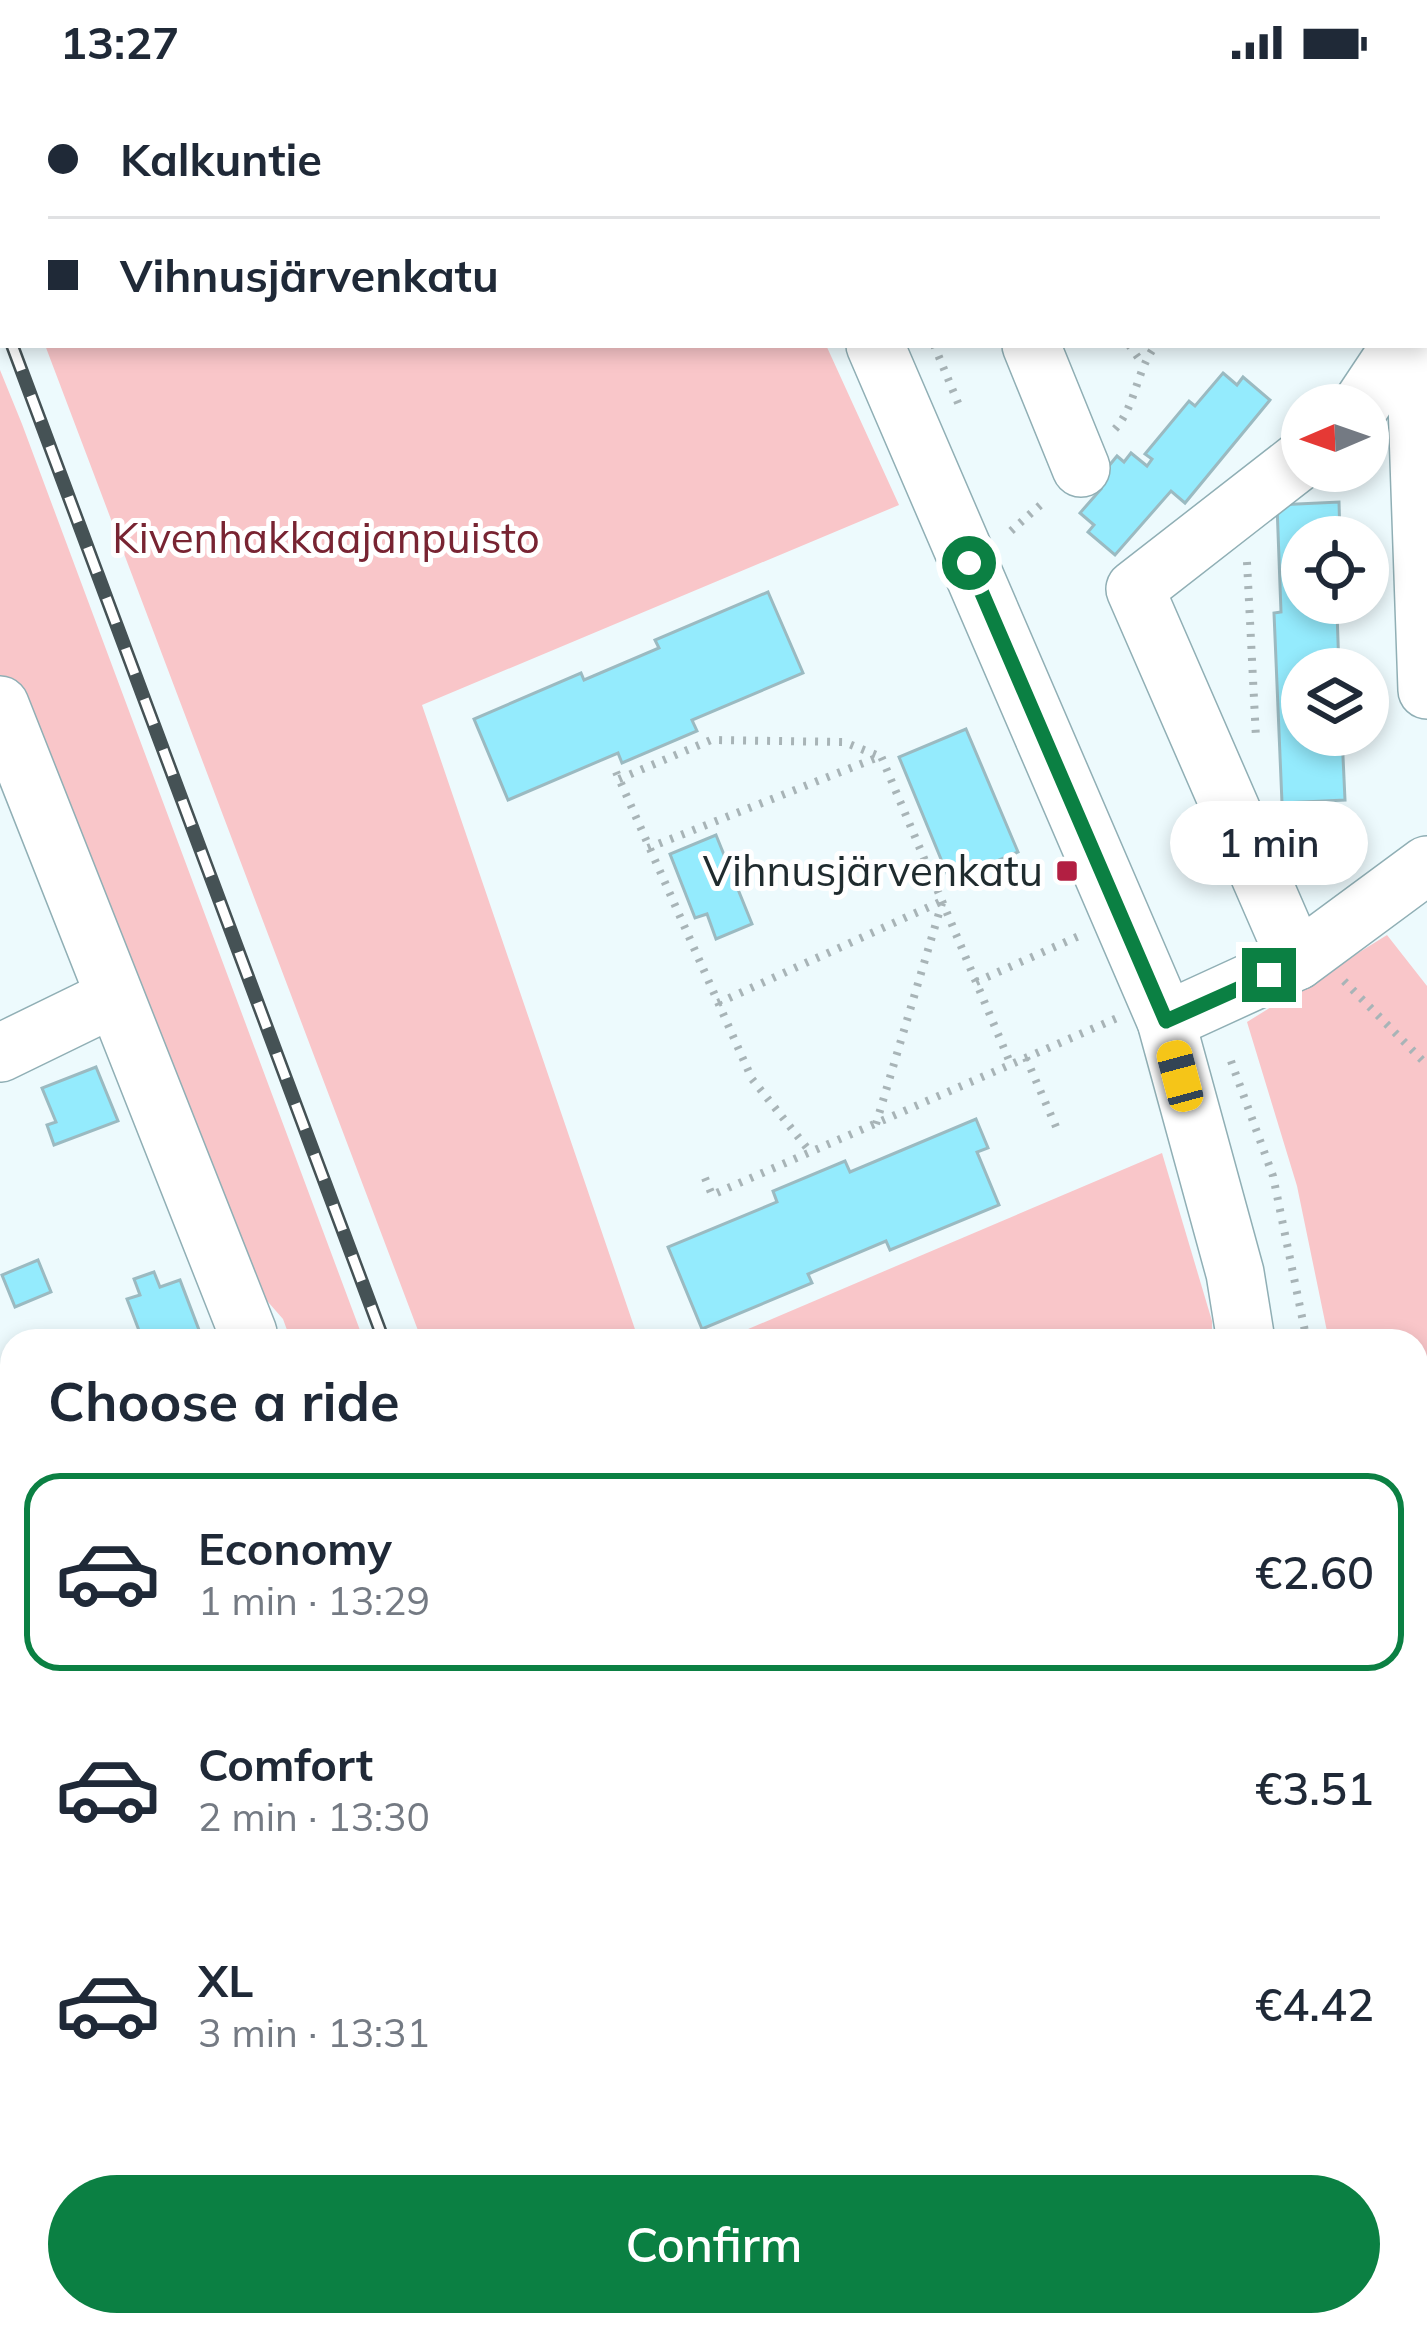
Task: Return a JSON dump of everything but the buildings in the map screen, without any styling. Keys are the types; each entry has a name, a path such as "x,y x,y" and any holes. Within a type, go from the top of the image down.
{"street":[{"path":"876,348 1162,1011 1235,1273 1244,1329"},
{"path":"1032,348 1081,468"},
{"path":"1375,384 1399,348"},
{"path":"1414,348 1393,415 1427,690"},
{"path":"1281,476 1135,589 1306,955"},
{"path":"0,705 246,1329"},
{"path":"1162,1011 1306,955 1427,865"},
{"path":"0,1053 113,998"}],"path":[{"path":"1131,348 1142,363"},
{"path":"1081,468 1124,419 1142,363 1154,348"},
{"path":"1244,507 1257,762"},
{"path":"811,1154 752,1079 618,776 712,740 844,742 881,756 1011,1065"},
{"path":"649,848 881,756"},
{"path":"718,1004 942,902"},
{"path":"876,1126 942,902"},
{"path":"976,982 1090,931"},
{"path":"1306,955 1427,1066"},
{"path":"706,1178 712,1196 1026,1058 1162,1011"},
{"path":"1026,1058 1057,1130"}],"green space":[{"name":"Kivenhakkaajanpuisto","path":"46,348 827,348 899,505 422,705 635,1329 417,1329"},
{"path":"0,370 360,1329 287,1329 239,1269 115,972 0,677"},
{"path":"1387,935 1427,986 1427,1329 1327,1329 1297,1186 1247,1022"},
{"path":"1162,1153 1212,1321 1212,1329 748,1329"}],"railway":[{"path":"13,348 380,1329"}],"place":[{"name":"Vihnusjärvenkatu","path":"1067,871"}],"route":[{"path":"969,563 1166,1021 1269,975"}]}
